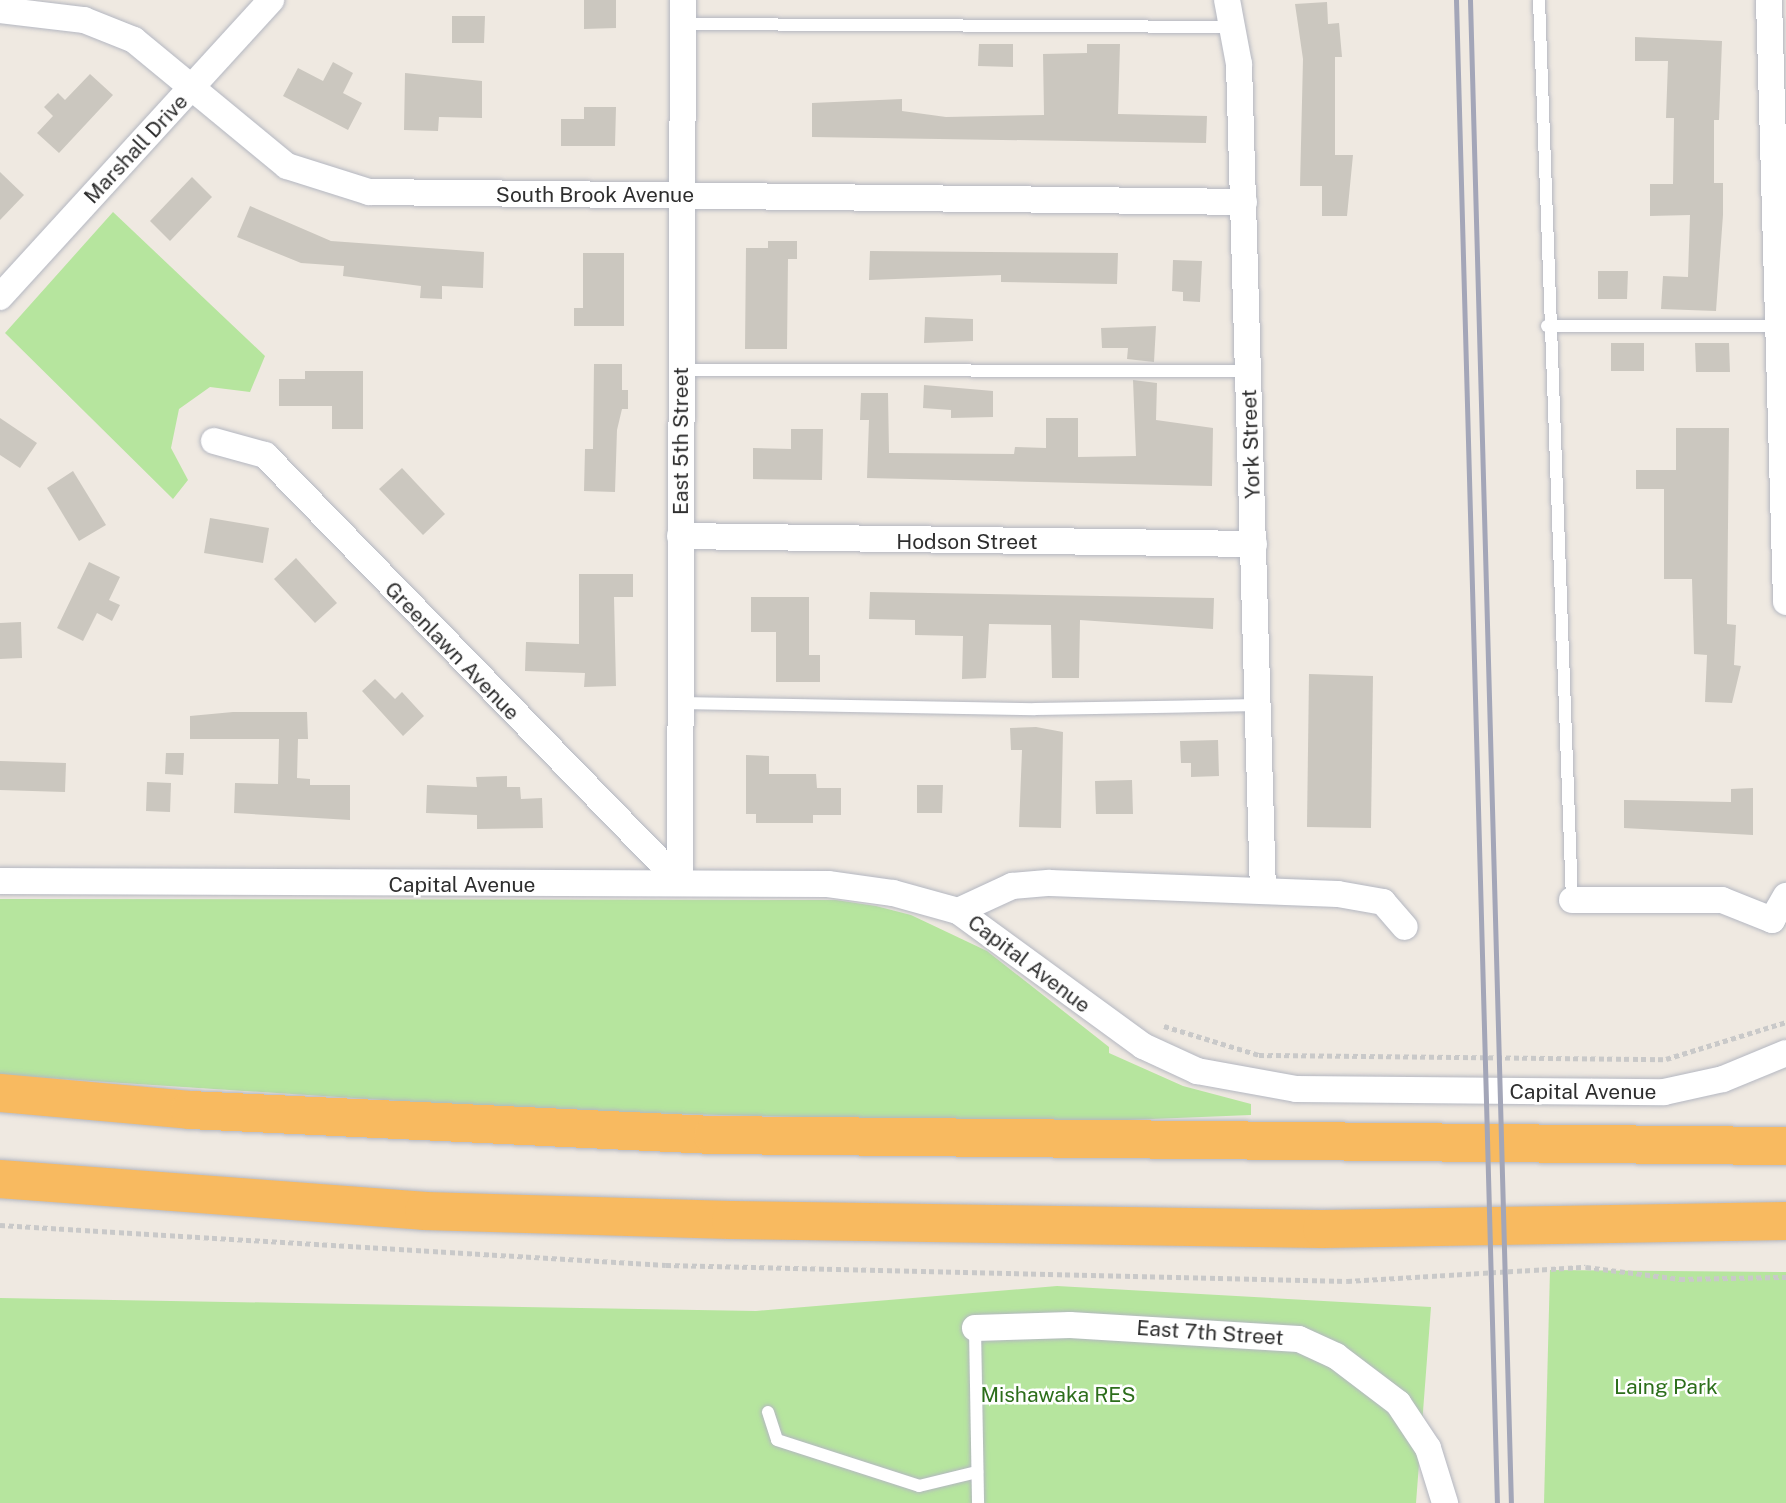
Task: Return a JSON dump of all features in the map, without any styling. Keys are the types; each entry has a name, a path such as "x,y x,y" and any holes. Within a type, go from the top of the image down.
{"highway":[{"path":"0,1093 190,1110 713,1135 1786,1146"},
{"path":"0,1179 424,1211 731,1220 1322,1229 1786,1221"}],"street":[{"name":"Marshall Drive","path":"0,296 271,0"},
{"name":"York Street","path":"1227,0 1235,27 1244,202 1263,890"},
{"path":"1769,0 1778,27 1780,191 1777,326 1782,366 1786,602"},
{"name":"South Brook Avenue","path":"0,10 84,20 134,40 287,166 369,192 1244,202"},
{"name":"East 5th Street","path":"680,882 683,12"},
{"name":"Greenlawn Avenue","path":"214,441 265,455 680,882"},
{"name":"Hodson Street","path":"680,536 1254,544"},
{"name":"Capital Avenue","path":"0,881 828,884 958,911 1143,1046 1247,1084 1664,1092 1723,1079 1786,1053"},
{"path":"958,911 1012,886 1050,883 1263,890 1383,902 1405,927"},
{"path":"1572,900 1722,900 1772,920 1786,896"},
{"name":"East 7th Street","path":"975,1328 1124,1327 1299,1339 1336,1356 1398,1403 1429,1448 1445,1503"}],"lane":[{"path":"1539,0 1546,326 1572,900"},
{"path":"683,12 1235,27"},
{"path":"1546,326 1777,326"},
{"path":"681,370 1249,371"},
{"path":"680,703 1035,709 1258,705"},
{"path":"975,1328 978,1503"},
{"path":"768,1412 777,1440 919,1486 977,1472"}],"path":[{"path":"1159,1024 1259,1055 1667,1059 1786,1022"},
{"path":"0,1225 666,1265 1347,1281 1586,1267 1680,1279 1786,1277"}],"green space":[{"path":"113,212 265,356 250,392 210,387 179,409 171,448 188,480 173,499 5,333"},
{"path":"0,899 836,900 876,906 911,915 987,951 1109,1047 1109,1053 1183,1086 1251,1104 1251,1115 1053,1123 552,1111 0,1075"},
{"name":"Laing Park","path":"1550,1270 1786,1272 1786,1503 1544,1503"},
{"name":"Mishawaka RES","path":"1057,1286 1431,1307 1416,1503 0,1503 0,1298 756,1311"}],"building":[{"path":"584,0 616,0 616,28 584,29"},
{"path":"1327,2 1328,24 1339,23 1342,57 1335,57 1335,155 1353,155 1347,216 1322,216 1322,186 1300,186 1303,59 1295,4"},
{"path":"452,16 485,16 484,43 452,43"},
{"path":"1635,37 1722,41 1719,120 1714,120 1714,183 1723,183 1716,311 1661,309 1663,276 1688,277 1690,215 1650,216 1650,184 1673,184 1674,118 1666,118 1668,61 1635,61"},
{"path":"979,44 1013,44 1013,67 978,66"},
{"path":"1087,44 1120,44 1118,114 1207,116 1206,143 812,137 812,103 902,99 902,111 946,117 1044,115 1043,54 1087,53"},
{"path":"333,62 353,73 343,93 362,103 348,130 283,96 298,68 323,81"},
{"path":"405,73 482,81 482,118 439,117 438,131 404,130"},
{"path":"90,74 113,95 59,153 37,133 53,116 44,107 58,93 65,100"},
{"path":"584,107 616,107 615,146 561,146 561,119 584,119"},
{"path":"0,172 24,195 0,220"},
{"path":"192,177 212,197 170,241 150,221"},
{"path":"250,206 331,241 484,252 483,288 442,286 442,299 420,298 421,286 343,276 344,266 301,263 237,237"},
{"path":"768,241 797,241 797,259 788,259 787,349 745,349 746,248 768,248"},
{"path":"870,251 1118,253 1117,284 1001,282 1001,275 869,280"},
{"path":"583,253 624,253 624,326 574,326 574,308 583,308"},
{"path":"1173,260 1202,261 1200,302 1183,301 1183,292 1172,291"},
{"path":"1598,271 1628,271 1627,299 1598,299"},
{"path":"925,317 973,319 973,341 924,343"},
{"path":"1156,326 1154,362 1127,359 1128,348 1102,348 1101,328"},
{"path":"1611,343 1644,343 1644,371 1611,371"},
{"path":"1695,343 1729,343 1730,372 1696,372"},
{"path":"594,364 622,364 622,390 628,390 628,409 622,409 617,430 615,492 584,491 585,449 593,449"},
{"path":"305,371 363,371 363,429 332,429 332,406 279,406 279,379 305,379"},
{"path":"1133,380 1157,383 1156,420 1213,428 1212,486 867,478 869,420 860,420 861,393 888,393 889,453 1014,454 1015,447 1046,448 1046,418 1078,418 1078,457 1136,456"},
{"path":"924,385 993,391 993,417 951,418 951,410 923,408"},
{"path":"0,418 37,443 20,468 0,455"},
{"path":"1676,428 1729,428 1727,624 1736,625 1734,665 1741,666 1732,703 1705,702 1707,655 1694,654 1692,579 1664,579 1664,489 1636,489 1636,470 1676,470"},
{"path":"791,429 823,429 822,480 753,479 753,448 791,449"},
{"path":"402,468 445,514 423,535 379,489"},
{"path":"73,471 106,525 79,541 47,488"},
{"path":"210,518 269,528 263,563 204,553"},
{"path":"296,558 337,603 315,623 274,579"},
{"path":"89,562 120,577 109,600 120,605 112,621 97,613 83,641 57,628"},
{"path":"579,574 633,574 633,597 614,597 616,686 584,687 585,673 525,671 526,642 579,644"},
{"path":"870,592 1214,598 1213,629 1080,620 1079,678 1052,678 1051,625 989,624 986,678 962,679 963,636 915,635 915,620 869,619"},
{"path":"751,597 809,597 809,655 820,655 820,682 776,682 776,632 751,632"},
{"path":"21,622 22,658 0,659 0,623"},
{"path":"1309,674 1373,676 1371,828 1307,827"},
{"path":"375,679 395,699 402,692 424,716 403,736 362,691"},
{"path":"233,712 307,712 308,739 298,739 297,778 310,779 310,785 350,785 350,820 234,813 235,783 278,784 279,739 190,739 190,716"},
{"path":"1036,727 1063,732 1061,828 1019,827 1022,750 1011,750 1010,728"},
{"path":"1218,740 1219,776 1191,777 1191,763 1181,763 1180,741"},
{"path":"166,753 184,753 183,775 165,774"},
{"path":"746,755 769,756 769,774 816,774 817,788 841,788 841,815 813,815 813,823 756,823 756,814 746,814"},
{"path":"0,761 66,763 65,792 0,790"},
{"path":"507,776 507,787 520,787 521,799 542,798 543,828 477,829 477,815 426,813 427,785 477,787 476,777"},
{"path":"1132,780 1133,814 1096,814 1095,781"},
{"path":"147,782 171,783 170,812 146,811"},
{"path":"917,785 943,785 942,813 917,813"},
{"path":"1753,788 1753,835 1624,828 1624,800 1731,802 1731,789"}],"railway":[{"path":"1456,0 1497,1503"},
{"path":"1470,0 1511,1503"}]}
